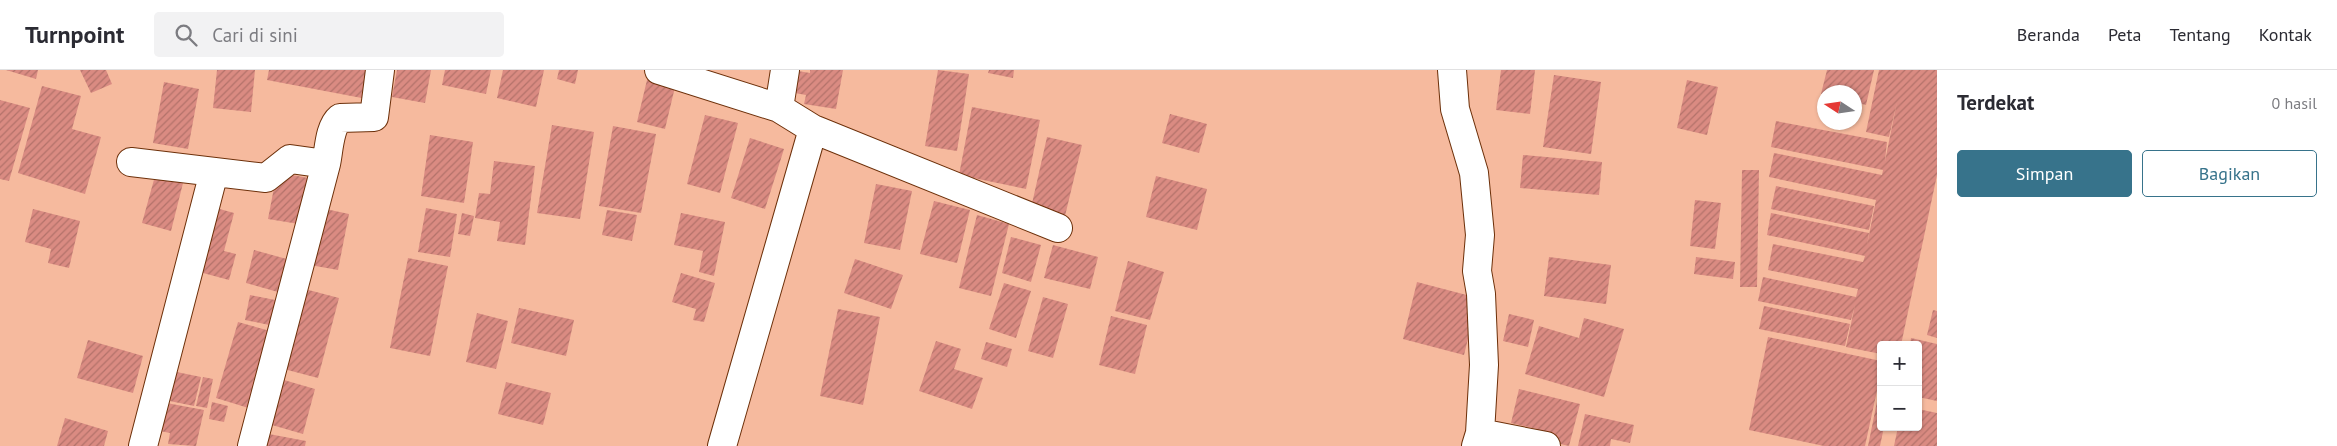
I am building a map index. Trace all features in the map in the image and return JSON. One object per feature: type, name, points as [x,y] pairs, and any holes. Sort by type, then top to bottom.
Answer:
[{"type":"street","points":[[252,446],[336,121],[345,117],[374,117],[380,70]]},
{"type":"street","points":[[658,70],[779,108],[813,129],[1058,228]]},
{"type":"street","points":[[779,108],[785,70]]},
{"type":"street","points":[[1452,70],[1455,109],[1474,172],[1480,235],[1477,271],[1481,294],[1484,365],[1478,439],[1546,446]]},
{"type":"street","points":[[722,446],[813,129]]},
{"type":"street","points":[[131,162],[266,178],[290,159],[326,164]]},
{"type":"street","points":[[143,446],[214,172]]},
{"type":"building","points":[[6,70],[38,70],[36,79]]},
{"type":"building","points":[[80,70],[106,70],[112,84],[91,93]]},
{"type":"building","points":[[217,70],[255,70],[251,112],[213,108]]},
{"type":"building","points":[[269,70],[373,70],[367,99],[267,80]]},
{"type":"building","points":[[397,70],[431,70],[425,103],[392,97]]},
{"type":"building","points":[[445,70],[491,70],[486,94],[442,85]]},
{"type":"building","points":[[503,70],[544,70],[536,107],[497,98]]},
{"type":"building","points":[[559,70],[578,70],[575,84],[557,79]]},
{"type":"building","points":[[792,70],[810,73],[810,70],[843,70],[836,109],[804,104],[806,95],[789,92]]},
{"type":"building","points":[[938,70],[969,74],[957,151],[925,146]]},
{"type":"building","points":[[989,70],[1014,70],[1013,78],[988,73]]},
{"type":"building","points":[[1501,70],[1535,70],[1530,114],[1496,110]]},
{"type":"building","points":[[1827,70],[1874,70],[1866,105],[1862,104],[1862,85],[1823,85]]},
{"type":"building","points":[[1879,70],[1937,70],[1937,175],[1902,341],[1877,341],[1877,353],[1846,347],[1855,305],[1851,320],[1758,301],[1763,277],[1856,297],[1858,289],[1768,270],[1773,244],[1863,262],[1865,256],[1767,235],[1771,213],[1869,233],[1867,245],[1876,200],[1769,177],[1774,153],[1882,175],[1883,170],[1771,147],[1776,121],[1887,142],[1885,161],[1897,102],[1889,137],[1866,132]]},
{"type":"building","points":[[1554,75],[1601,82],[1591,154],[1543,147]]},
{"type":"building","points":[[647,80],[675,87],[665,129],[637,122]]},
{"type":"building","points":[[1687,80],[1718,87],[1707,135],[1677,128]]},
{"type":"building","points":[[164,82],[199,89],[188,149],[153,143]]},
{"type":"building","points":[[42,86],[81,96],[72,129],[101,137],[85,194],[18,173]]},
{"type":"building","points":[[0,100],[30,108],[9,181],[0,179]]},
{"type":"building","points":[[972,107],[1040,120],[1026,189],[959,175]]},
{"type":"building","points":[[1170,114],[1207,124],[1199,153],[1162,143]]},
{"type":"building","points":[[705,115],[738,123],[720,193],[687,184]]},
{"type":"building","points":[[552,125],[594,132],[580,219],[537,213]]},
{"type":"building","points":[[613,126],[656,134],[641,213],[599,206]]},
{"type":"building","points":[[430,135],[473,142],[464,203],[421,196]]},
{"type":"building","points":[[1047,137],[1082,145],[1065,216],[1031,208]]},
{"type":"building","points":[[750,138],[784,149],[765,209],[731,198]]},
{"type":"building","points":[[1523,155],[1602,162],[1599,195],[1520,188]]},
{"type":"building","points":[[494,161],[535,166],[525,245],[497,241],[500,222],[475,218],[479,193],[490,194]]},
{"type":"building","points":[[1742,170],[1759,170],[1757,287],[1740,287]]},
{"type":"building","points":[[277,172],[313,179],[305,225],[268,219]]},
{"type":"building","points":[[155,176],[183,183],[171,231],[142,223]]},
{"type":"building","points":[[1156,176],[1207,189],[1197,230],[1146,217]]},
{"type":"building","points":[[876,184],[912,191],[900,250],[864,243]]},
{"type":"building","points":[[1776,186],[1874,206],[1869,230],[1771,209]]},
{"type":"building","points":[[1695,200],[1721,203],[1715,249],[1690,246]]},
{"type":"building","points":[[934,201],[970,210],[957,263],[920,254]]},
{"type":"building","points":[[209,206],[234,213],[224,251],[236,254],[229,280],[192,270]]},
{"type":"building","points":[[321,208],[349,214],[338,270],[310,265]]},
{"type":"building","points":[[426,208],[457,214],[450,257],[418,252]]},
{"type":"building","points":[[33,209],[80,221],[69,268],[48,263],[51,249],[25,242]]},
{"type":"building","points":[[607,210],[637,215],[632,241],[602,235]]},
{"type":"building","points":[[462,213],[474,216],[470,236],[458,234]]},
{"type":"building","points":[[681,213],[725,222],[714,276],[699,272],[703,251],[674,245]]},
{"type":"building","points":[[977,215],[1009,224],[991,296],[959,288]]},
{"type":"building","points":[[1011,237],[1041,245],[1031,282],[1002,273]]},
{"type":"building","points":[[1053,245],[1098,257],[1090,289],[1044,278]]},
{"type":"building","points":[[254,250],[294,261],[285,294],[246,283]]},
{"type":"building","points":[[1549,257],[1611,265],[1606,304],[1544,296]]},
{"type":"building","points":[[1696,257],[1735,262],[1733,279],[1694,274]]},
{"type":"building","points":[[408,258],[448,266],[430,356],[390,348]]},
{"type":"building","points":[[855,259],[903,275],[891,309],[844,293]]},
{"type":"building","points":[[1128,261],[1164,272],[1150,320],[1115,311]]},
{"type":"building","points":[[681,273],[715,283],[704,322],[693,320],[696,309],[672,302]]},
{"type":"building","points":[[1417,282],[1478,298],[1464,355],[1403,339]]},
{"type":"building","points":[[1004,283],[1031,291],[1016,338],[989,329]]},
{"type":"building","points":[[301,288],[339,298],[318,378],[280,368]]},
{"type":"building","points":[[250,295],[280,301],[274,326],[245,320]]},
{"type":"building","points":[[1043,297],[1068,304],[1053,358],[1028,351]]},
{"type":"building","points":[[1764,306],[1850,324],[1845,346],[1759,329]]},
{"type":"building","points":[[519,308],[574,320],[566,356],[511,343]]},
{"type":"building","points":[[838,309],[880,317],[863,405],[820,396]]},
{"type":"building","points":[[1933,310],[1937,311],[1937,338],[1927,335]]},
{"type":"building","points":[[477,313],[508,321],[496,369],[466,362]]},
{"type":"building","points":[[1509,314],[1534,320],[1528,347],[1503,341]]},
{"type":"building","points":[[1111,316],[1147,325],[1135,374],[1099,365]]},
{"type":"building","points":[[1584,318],[1624,329],[1604,397],[1525,374],[1539,326],[1579,338]]},
{"type":"building","points":[[238,322],[277,333],[255,410],[216,398]]},
{"type":"building","points":[[1768,337],[1877,360],[1877,390],[1865,446],[1824,446],[1749,430]]},
{"type":"building","points":[[1911,338],[1937,344],[1937,401],[1922,398],[1922,341],[1911,341]]},
{"type":"building","points":[[88,340],[143,356],[133,393],[77,378]]},
{"type":"building","points":[[936,341],[961,349],[954,369],[983,378],[972,409],[919,391]]},
{"type":"building","points":[[986,342],[1012,349],[1007,367],[981,359]]},
{"type":"building","points":[[167,370],[201,377],[194,406],[160,399]]},
{"type":"building","points":[[203,377],[213,379],[207,408],[196,406]]},
{"type":"building","points":[[277,378],[315,389],[303,434],[265,423]]},
{"type":"building","points":[[506,382],[551,393],[543,425],[498,414]]},
{"type":"building","points":[[1519,389],[1580,404],[1569,446],[1534,438],[1537,429],[1511,423]]},
{"type":"building","points":[[156,401],[204,410],[196,446],[168,444],[170,433],[150,429]]},
{"type":"building","points":[[212,402],[228,406],[224,422],[209,419]]},
{"type":"building","points":[[1877,402],[1877,431],[1883,431],[1880,446],[1868,446]]},
{"type":"building","points":[[1922,410],[1937,413],[1937,446],[1894,446],[1897,431],[1922,431]]},
{"type":"building","points":[[1585,414],[1634,425],[1630,443],[1611,439],[1610,446],[1578,446]]},
{"type":"building","points":[[65,418],[108,431],[104,446],[57,446]]},
{"type":"building","points":[[269,434],[306,441],[305,446],[267,446]]}]
